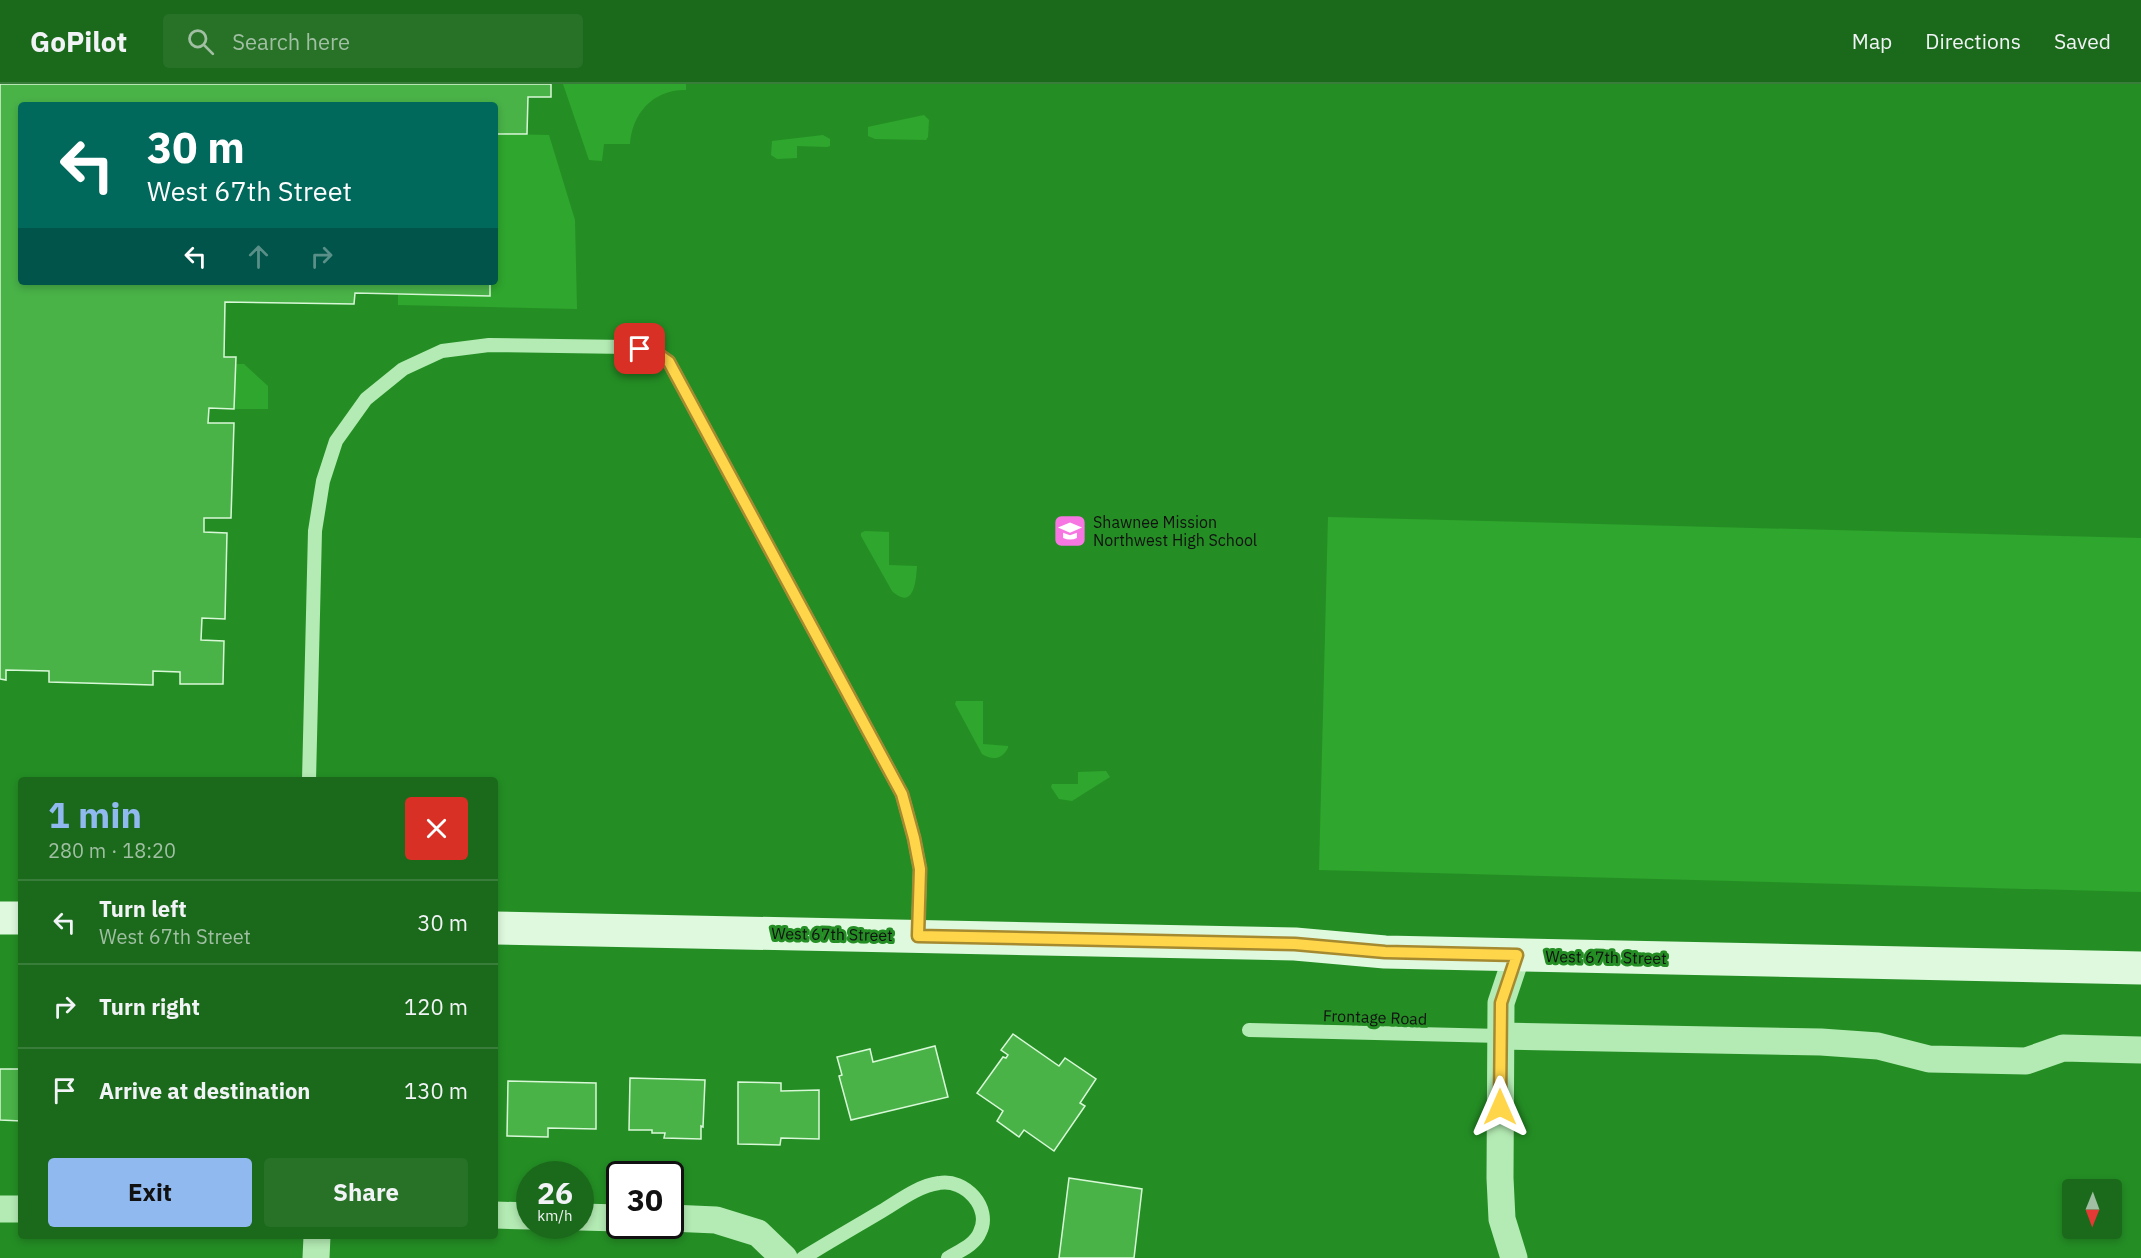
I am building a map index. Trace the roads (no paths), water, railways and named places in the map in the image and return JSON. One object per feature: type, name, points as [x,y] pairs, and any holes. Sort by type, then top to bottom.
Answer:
[{"type":"street","points":[[0,918],[18,918]]},
{"type":"street","name":"West 67th Street","points":[[498,928],[1295,944],[1385,952],[2141,968]]},
{"type":"street","points":[[1514,1258],[1502,1219],[1500,1188],[1501,1003],[1517,955]]},
{"type":"street","points":[[1501,1036],[1821,1042],[1878,1046],[1929,1059],[2026,1061],[2063,1048],[2141,1050]]},
{"type":"street","points":[[0,1209],[18,1209]]},
{"type":"street","points":[[498,1215],[516,1216]]},
{"type":"street","points":[[684,1219],[716,1220],[758,1233],[784,1258]]},
{"type":"street","points":[[316,1258],[317,1239]]},
{"type":"lane","points":[[309,777],[315,531],[323,482],[336,441],[366,399],[403,369],[442,351],[489,345],[628,347],[652,350],[669,362],[902,794],[920,869],[918,936]]},
{"type":"lane","name":"Frontage Road","points":[[1249,1030],[1501,1036]]},
{"type":"lane","points":[[803,1258],[914,1192],[938,1183],[951,1182],[972,1195],[981,1206],[985,1218],[980,1234],[967,1247],[948,1258]]},
{"type":"place","name":"Shawnee Mission Northwest High School","points":[[1070,531]]}]
